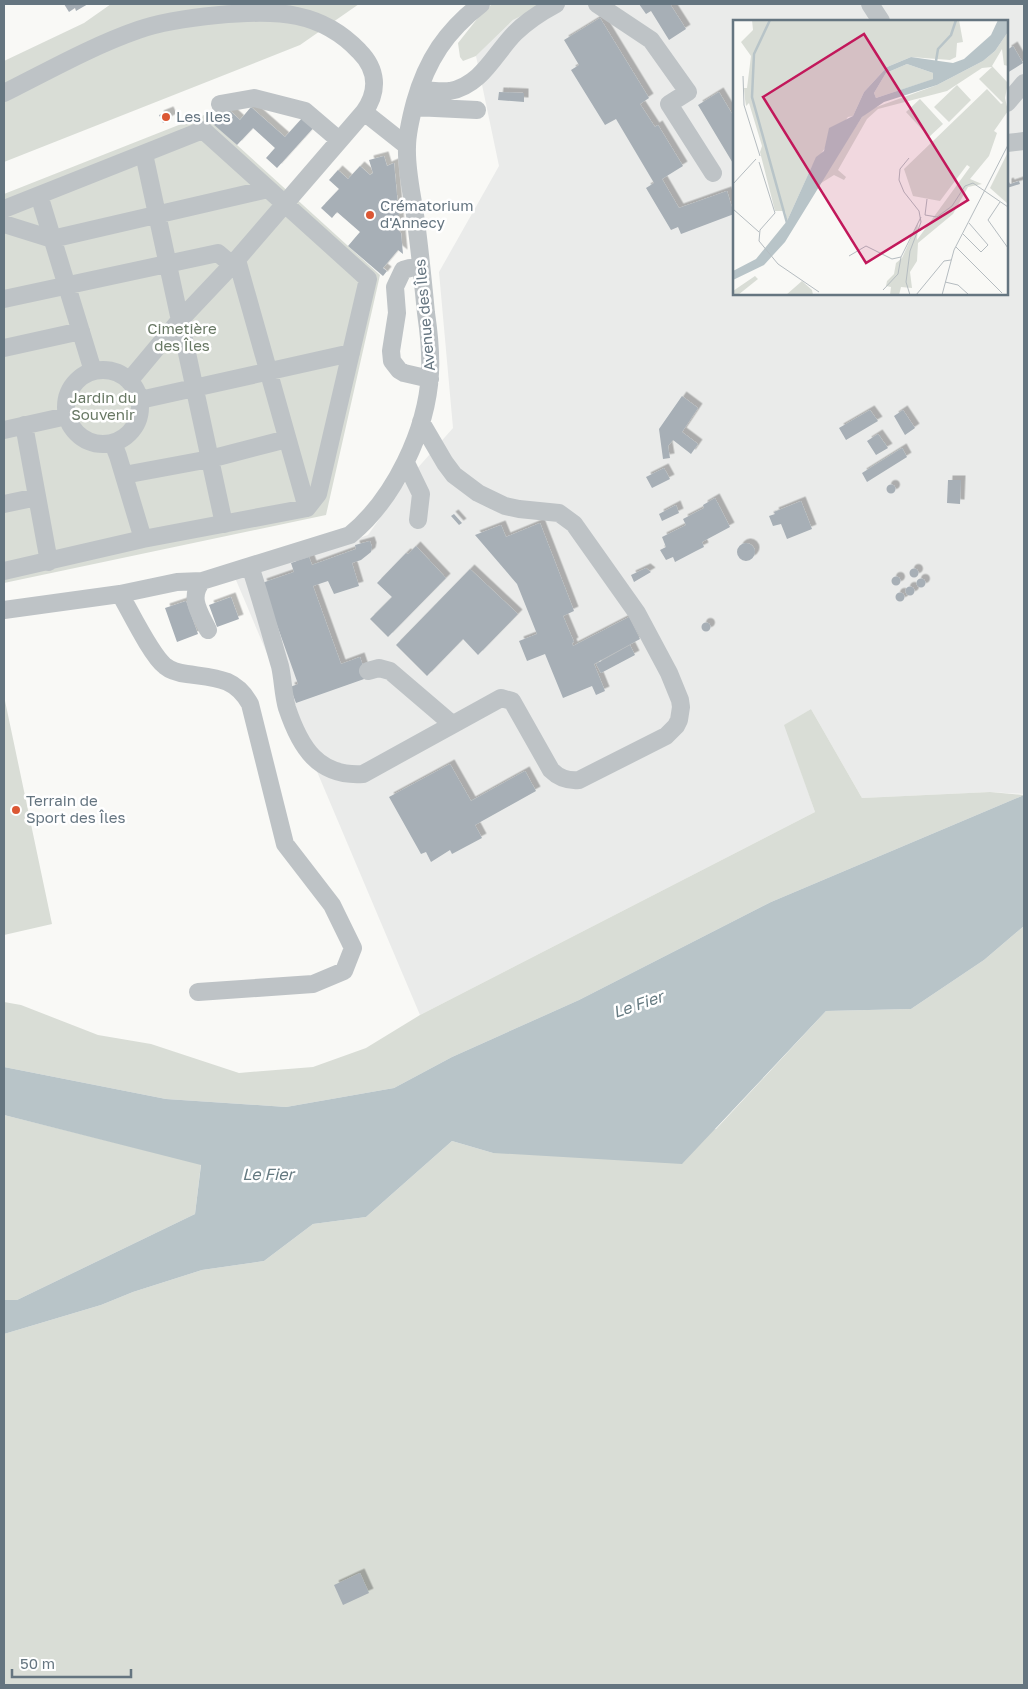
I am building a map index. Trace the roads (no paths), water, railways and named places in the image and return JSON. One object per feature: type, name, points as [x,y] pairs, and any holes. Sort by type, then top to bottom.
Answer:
[{"type":"street","name":"Avenue des Îles","points":[[4,610],[120,594],[177,582],[202,581],[350,535],[365,523],[384,500],[406,462],[421,422],[430,379],[430,351],[407,146],[414,108],[429,64],[446,38],[464,17],[481,4]]},
{"type":"street","points":[[419,90],[449,91],[468,83],[485,70],[506,43],[526,23],[556,4]]},
{"type":"street","points":[[597,4],[652,40],[688,92],[669,104],[713,173]]},
{"type":"street","points":[[870,4],[880,20]]},
{"type":"street","points":[[4,93],[107,41],[141,29],[212,16],[281,14],[305,18],[341,34],[364,55],[373,70],[375,88],[373,96],[364,112],[234,262],[180,320],[129,381]]},
{"type":"street","points":[[1008,102],[1024,84]]},
{"type":"street","points":[[220,104],[254,98],[305,111],[339,140]]},
{"type":"street","points":[[414,108],[478,110]]},
{"type":"street","points":[[364,112],[407,146]]},
{"type":"street","points":[[4,209],[203,130],[268,189],[288,199],[368,279],[318,494],[306,508],[142,539],[50,562],[4,571]]},
{"type":"street","points":[[1008,143],[1024,141]]},
{"type":"street","points":[[144,154],[224,524]]},
{"type":"street","points":[[4,224],[52,239],[268,189]]},
{"type":"street","points":[[39,195],[93,372]]},
{"type":"street","points":[[4,299],[218,253],[234,262],[268,372],[306,508]]},
{"type":"street","points":[[410,268],[403,270],[395,287],[397,313],[391,356],[395,365],[404,373],[430,379]]},
{"type":"street","points":[[4,348],[81,332]]},
{"type":"street","points":[[140,400],[351,354]]},
{"type":"street","points":[[110,370],[120,374],[136,390],[140,400],[140,411],[132,432],[123,439],[113,443],[102,445],[91,443],[73,430],[67,416],[66,398],[71,387],[78,379],[93,372],[110,370]]},
{"type":"street","points":[[4,430],[67,416]]},
{"type":"street","points":[[250,566],[281,671],[287,707],[302,744],[314,759],[331,770],[352,775],[364,774],[498,699],[508,699],[514,704],[551,770],[560,778],[572,781],[579,780],[666,736],[676,726],[681,707],[669,673],[636,613],[574,524],[558,513],[505,506],[478,494],[460,480],[445,463],[421,422]]},
{"type":"street","points":[[24,425],[50,562]]},
{"type":"street","points":[[124,475],[210,459],[287,439]]},
{"type":"street","points":[[113,443],[142,539]]},
{"type":"street","points":[[406,462],[421,494],[418,520]]},
{"type":"street","points":[[4,504],[37,497]]},
{"type":"street","points":[[202,581],[195,595],[196,604],[208,630]]},
{"type":"street","points":[[120,594],[156,655],[165,666],[178,672],[220,678],[235,686],[246,697],[250,704],[285,844],[332,905],[352,948],[344,971],[313,984],[198,992]]},
{"type":"street","points":[[368,672],[380,668],[390,671],[452,724]]},
{"type":"water","name":"Le Fier","points":[[1024,795],[1024,926],[984,960],[911,1009],[826,1011],[682,1164],[493,1153],[452,1141],[366,1217],[313,1224],[264,1261],[202,1270],[133,1292],[101,1305],[4,1334],[4,1300],[17,1300],[195,1214],[201,1165],[4,1115],[4,1067],[166,1099],[286,1107],[394,1088],[452,1057],[579,1000],[771,902]]},
{"type":"place","name":"Les Iles","points":[[166,117]]},
{"type":"place","name":"Crématorium d'Annecy","points":[[370,215]]},
{"type":"place","name":"Terrain de Sport des Îles","points":[[16,810]]},
{"type":"park label","name":"Cimetière des Îles","points":[[182,338]]},
{"type":"park label","name":"Jardin du Souvenir","points":[[103,406]]}]
